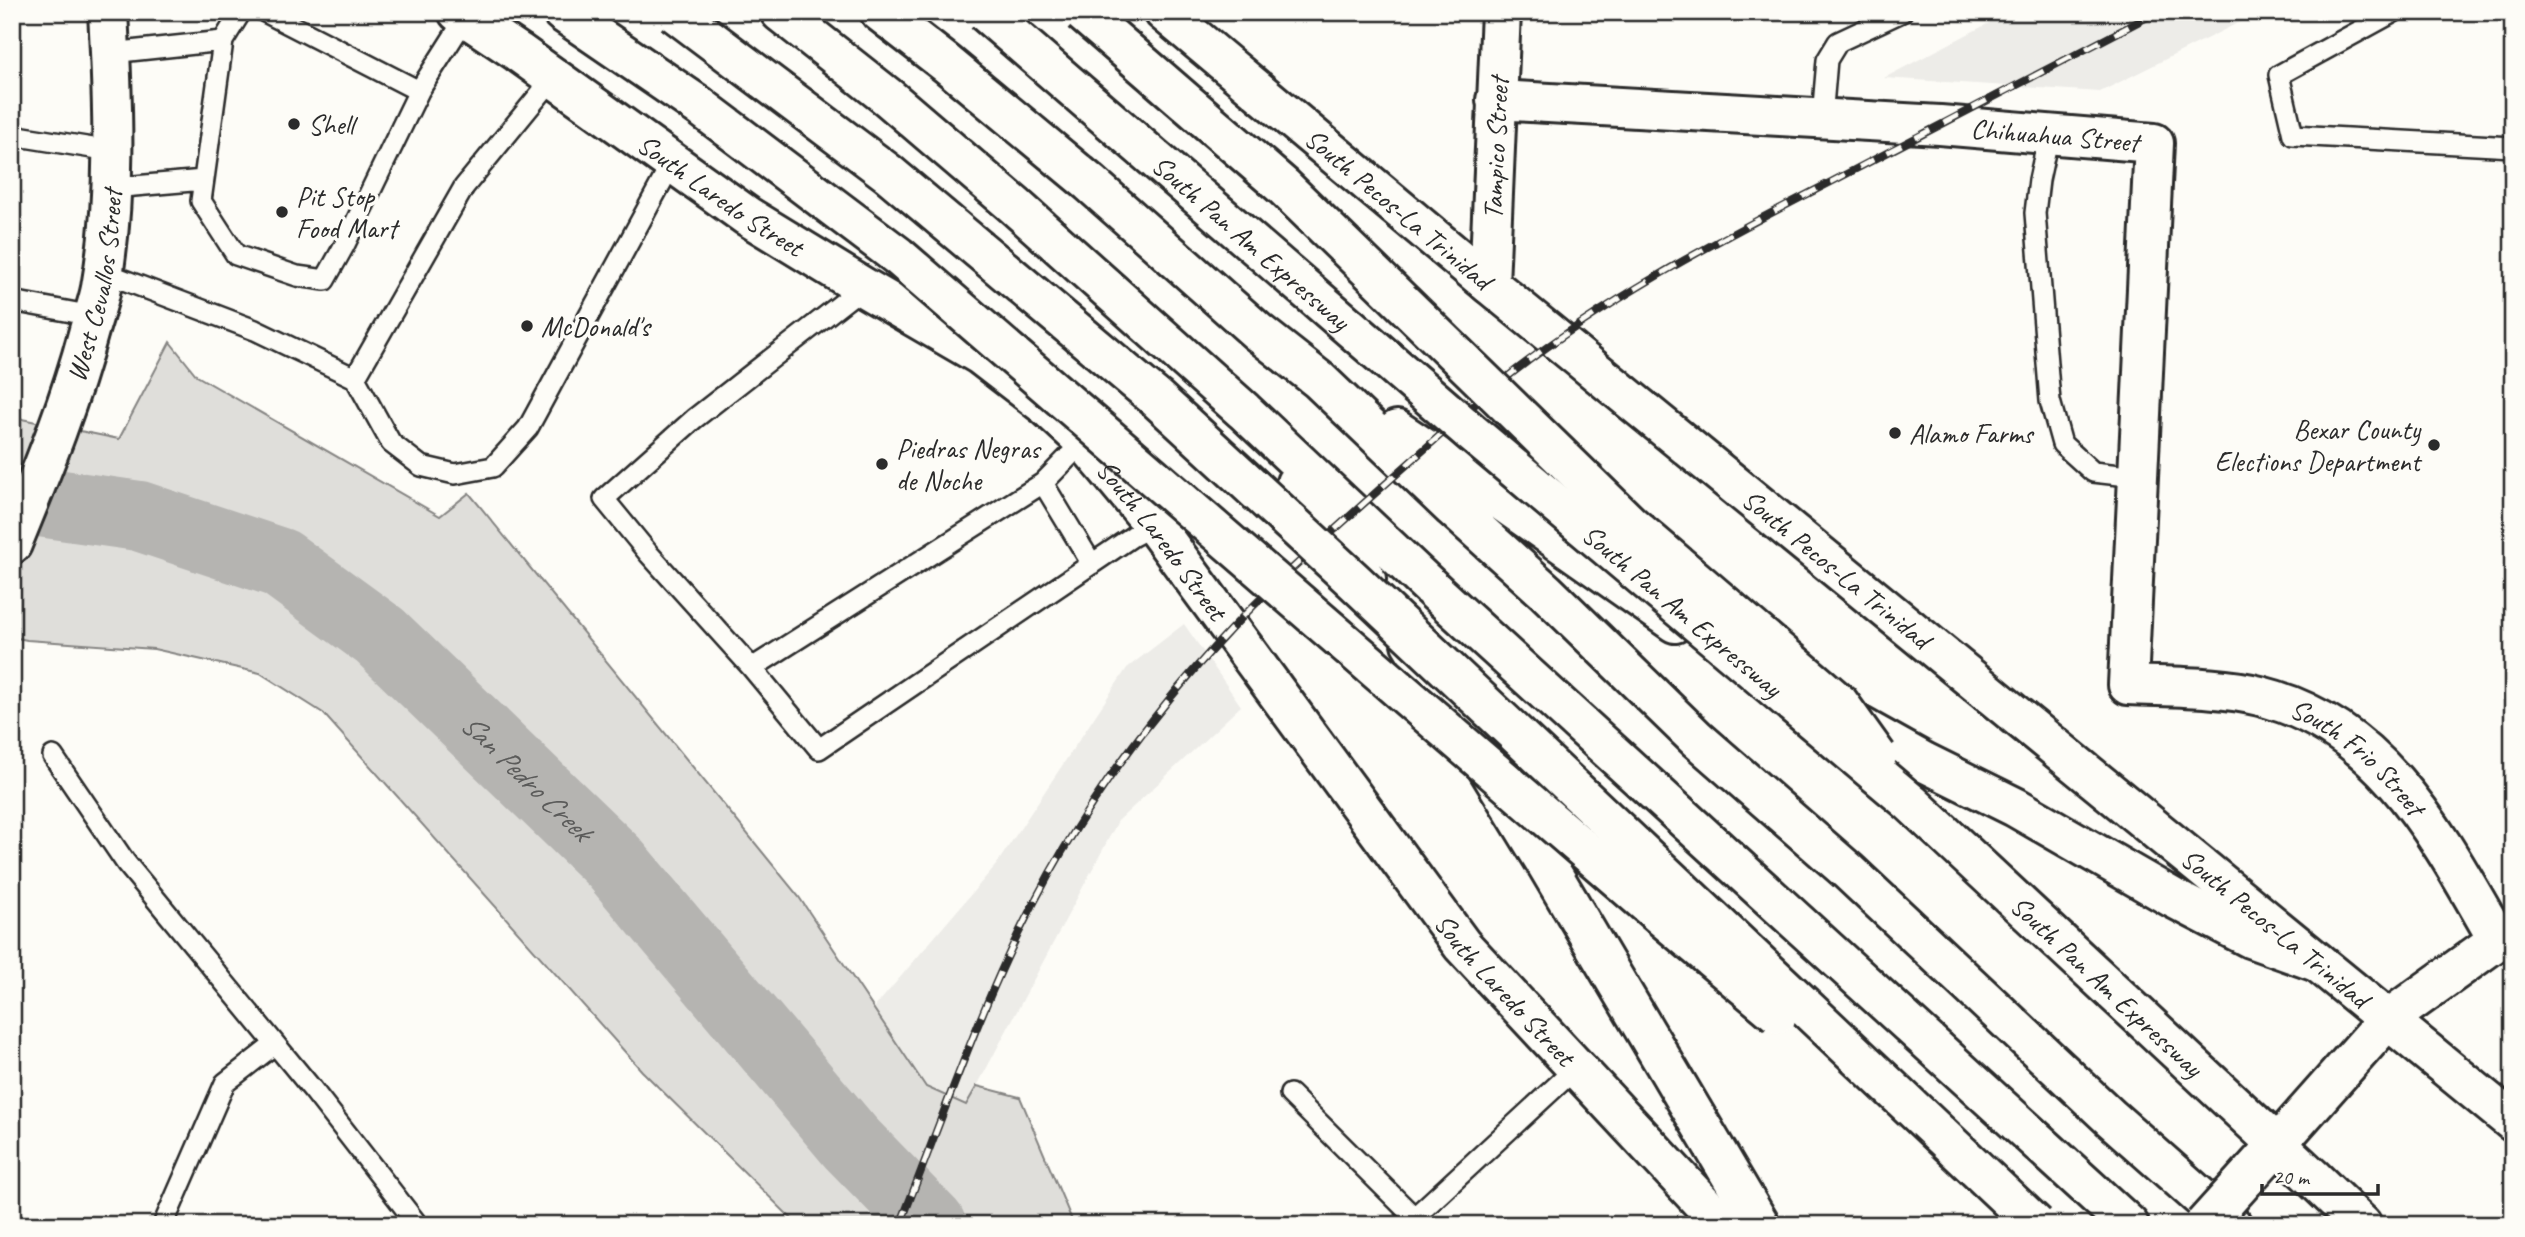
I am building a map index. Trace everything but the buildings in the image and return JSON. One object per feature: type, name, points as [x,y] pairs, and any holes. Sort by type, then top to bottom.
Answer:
[{"type":"main road","name":"West Cevallos Street","points":[[12,544],[51,447],[80,364],[103,272],[111,169],[111,53],[108,12]]},
{"type":"main road","points":[[562,12],[698,105],[898,256],[1662,917],[2030,1225]]},
{"type":"main road","points":[[674,12],[888,173],[1156,398],[2036,1225]]},
{"type":"main road","points":[[780,12],[889,98],[1014,205],[1244,411],[1438,594],[2129,1225]]},
{"type":"main road","points":[[880,12],[1090,183],[1258,332],[1319,380],[1456,469],[1679,626],[1924,762],[2015,807],[2206,915],[2250,938],[2317,962]]},
{"type":"main road","name":"South Pan Am Expressway","points":[[985,12],[1472,433],[1911,803],[2362,1225]]},
{"type":"main road","points":[[1083,12],[1284,187],[1575,473],[1839,703],[1911,803]]},
{"type":"main road","name":"South Pecos-La Trinidad","points":[[1164,12],[1489,284],[2513,1122]]},
{"type":"main road","name":"Tampico Street","points":[[1489,284],[1501,12]]},
{"type":"main road","name":"South Laredo Street","points":[[462,14],[747,216],[980,355],[1046,406],[1084,441],[1154,525],[1462,945],[1723,1225]]},
{"type":"main road","name":"Chihuahua Street","points":[[1496,100],[1822,118],[2154,143],[2128,685]]},
{"type":"main road","points":[[1319,380],[1546,592],[1697,739],[1848,871],[2111,1118],[2232,1225]]},
{"type":"main road","points":[[1244,411],[1406,635],[1760,1225]]},
{"type":"main road","name":"South Frio Street","points":[[2128,685],[2257,695],[2283,702],[2333,726],[2376,759],[2395,779],[2427,821],[2505,936]]},
{"type":"main road","points":[[2204,1225],[2388,1019],[2505,936]]},
{"type":"lane","points":[[241,12],[223,41],[201,201],[236,256],[297,276],[324,280],[344,246],[419,91],[462,14]]},
{"type":"lane","points":[[265,12],[419,91]]},
{"type":"lane","points":[[1822,118],[1827,60],[1838,41],[1902,12]]},
{"type":"lane","points":[[2395,12],[2279,75],[2293,135],[2513,148]]},
{"type":"lane","points":[[111,53],[223,41]]},
{"type":"lane","points":[[355,377],[464,187],[554,77]]},
{"type":"lane","points":[[2049,134],[2035,214],[2050,401],[2062,444],[2093,472],[2137,477]]},
{"type":"lane","points":[[12,135],[111,169],[204,180]]},
{"type":"lane","points":[[103,272],[255,330],[355,377],[391,443],[421,466],[456,474],[493,467],[528,428],[672,163]]},
{"type":"lane","points":[[863,287],[694,419],[604,499],[820,749],[1154,525]]},
{"type":"lane","points":[[12,301],[93,316]]},
{"type":"lane","points":[[752,668],[1043,483],[1084,441]]},
{"type":"lane","points":[[1043,483],[1092,565]]},
{"type":"lane","points":[[53,756],[126,863],[275,1044],[418,1225]]},
{"type":"lane","points":[[163,1225],[225,1083],[275,1044]]},
{"type":"lane","points":[[1290,1094],[1410,1221],[1576,1068]]},
{"type":"shaded area","points":[[2010,12],[2260,12],[2100,92],[1884,78]]},
{"type":"shaded area","points":[[170,342],[197,376],[440,516],[469,493],[799,897],[926,1087],[966,1105],[977,1086],[1020,1097],[1074,1225],[798,1225],[642,1071],[323,713],[260,673],[154,649],[12,637],[12,417],[119,439]]},
{"type":"shaded area","points":[[1184,624],[1241,706],[1118,821],[967,1105],[926,1087],[874,1008],[996,865],[1127,668]]},
{"type":"waterway","name":"San Pedro Creek","points":[[12,498],[139,516],[280,563],[380,636],[614,862],[851,1143],[931,1225]]},
{"type":"railway","points":[[900,1225],[994,988],[1037,896],[1062,852],[1119,764],[1162,708],[1207,655],[1267,592],[1496,386],[1616,301],[1744,228],[2157,12]]},
{"type":"place","name":"Shell","points":[[294,124]]},
{"type":"place","name":"Pit Stop Food Mart","points":[[282,212]]},
{"type":"place","name":"McDonald's","points":[[527,326]]},
{"type":"place","name":"Alamo Farms","points":[[1895,433]]},
{"type":"place","name":"Bexar County Elections Department","points":[[2434,445]]},
{"type":"place","name":"Piedras Negras de Noche","points":[[882,464]]}]
